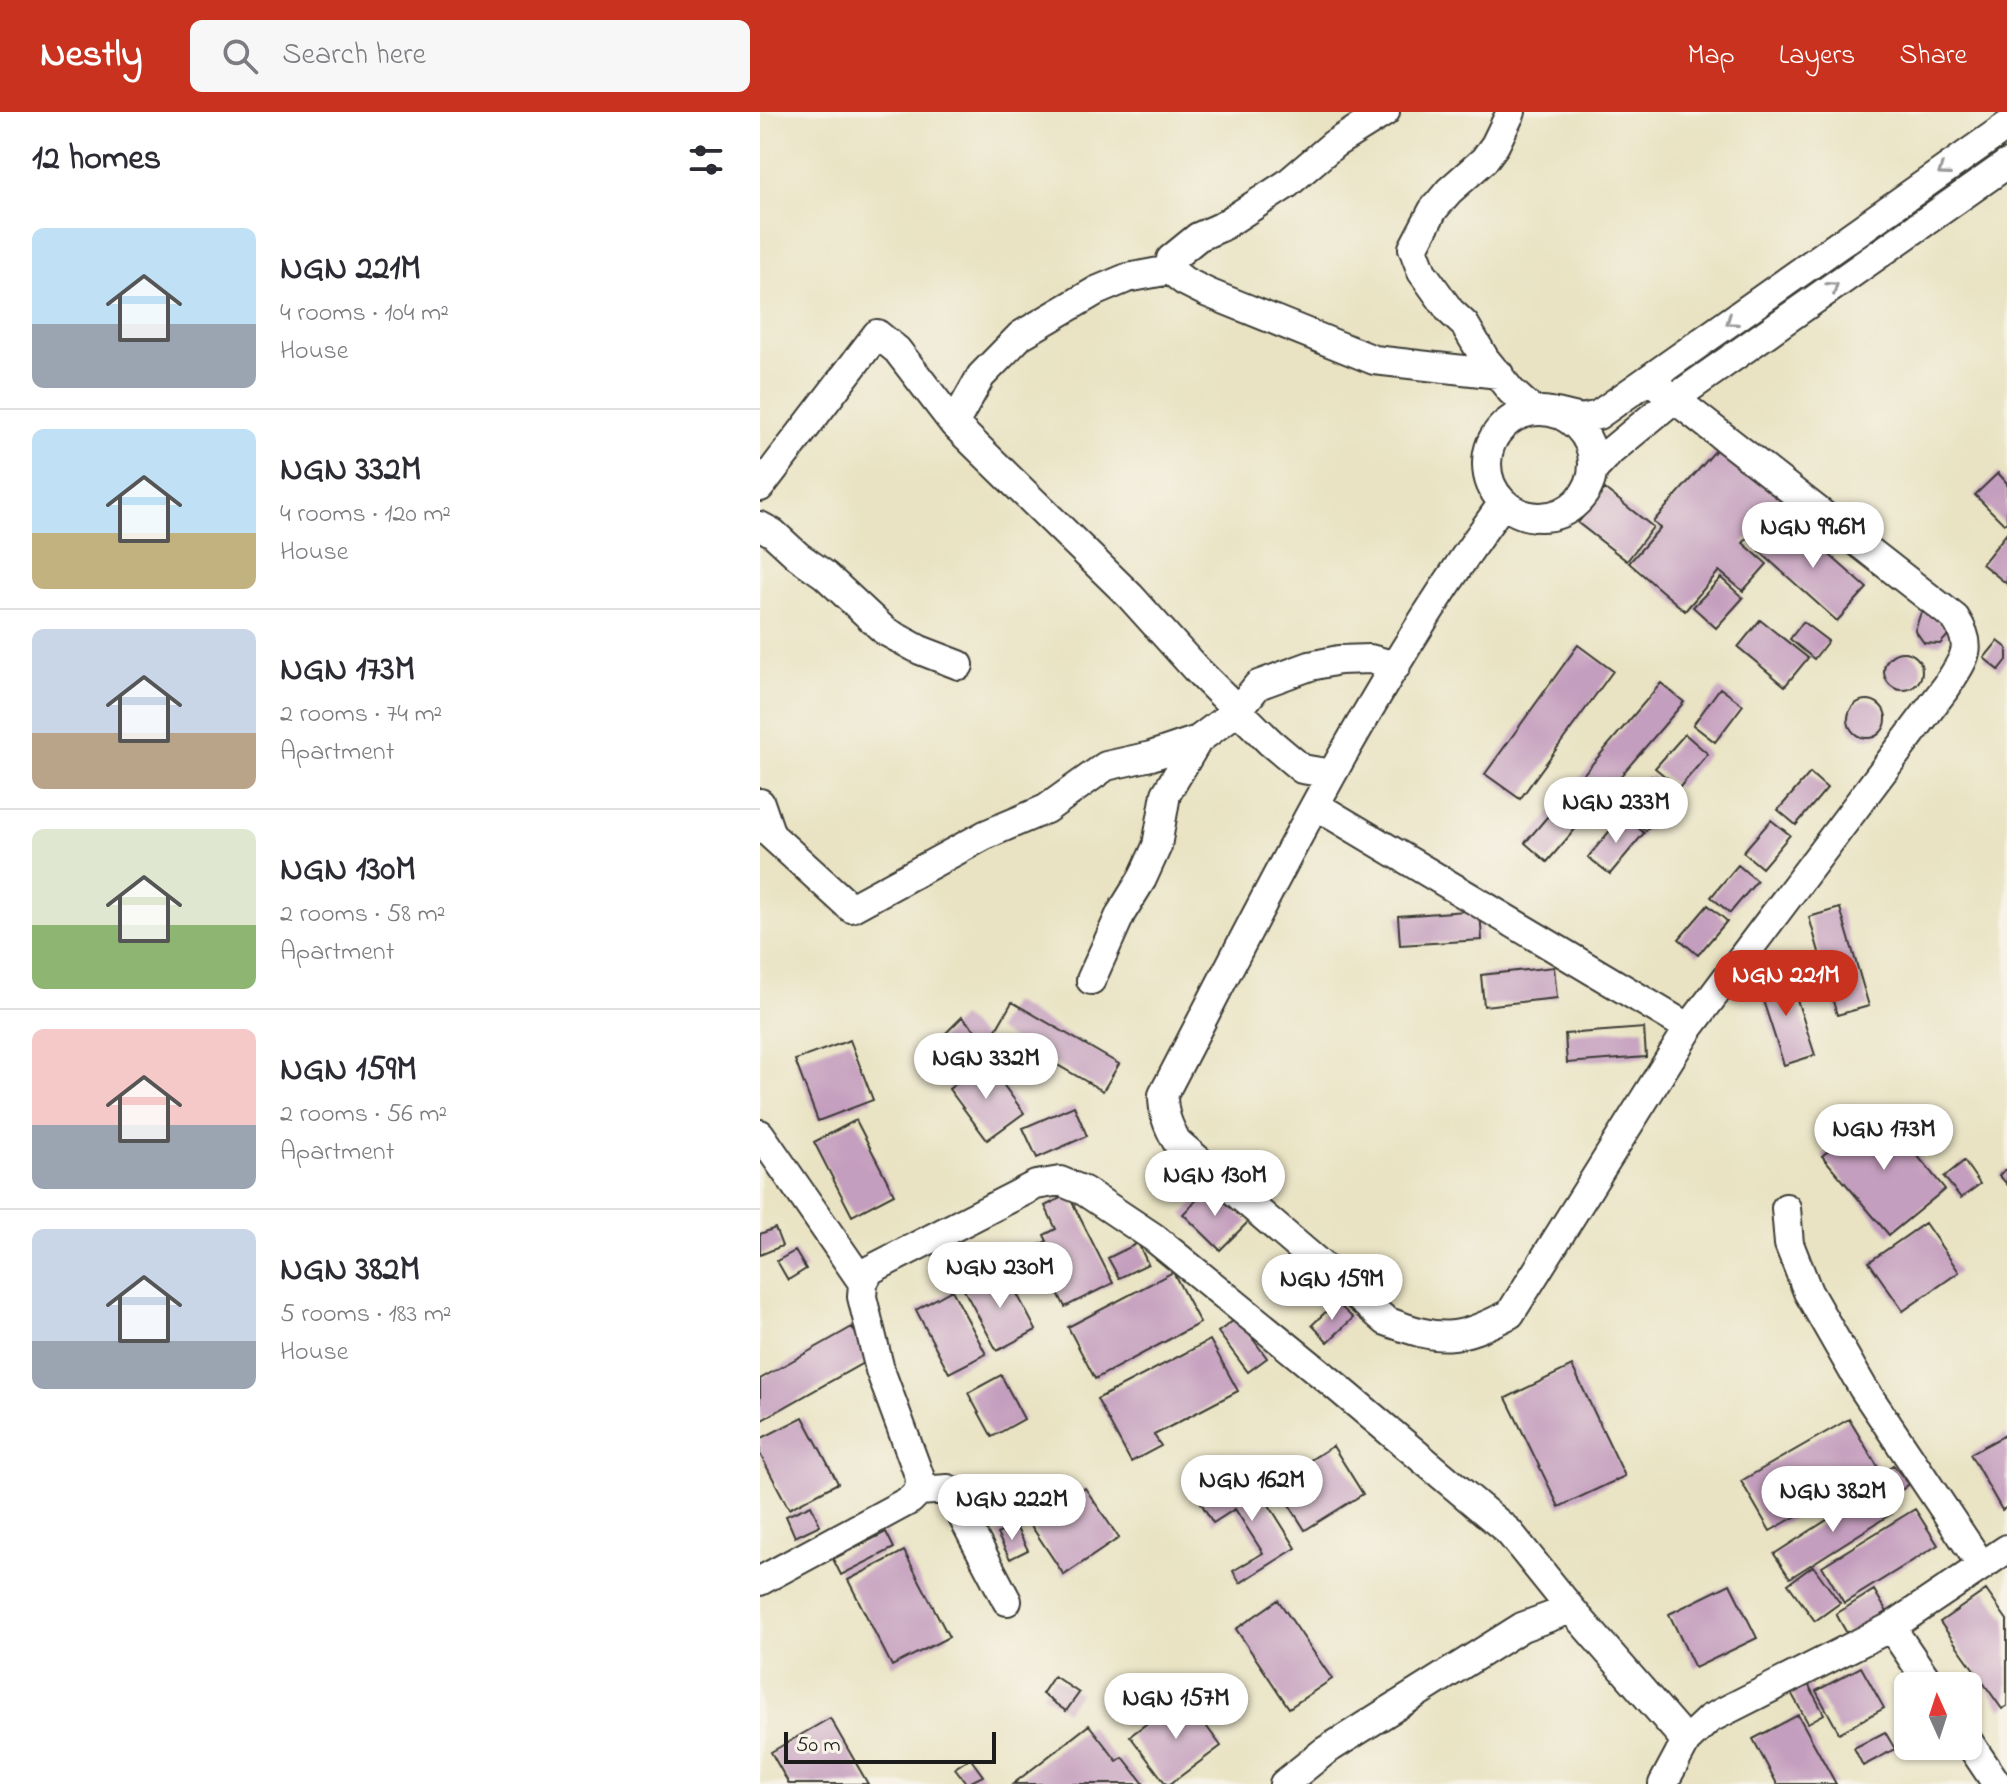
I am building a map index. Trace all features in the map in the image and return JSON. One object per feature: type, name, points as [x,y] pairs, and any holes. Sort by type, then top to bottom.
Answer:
[{"type":"street","points":[[1170,270],[1171,259],[1198,237],[1221,227],[1287,184],[1334,144],[1385,112]]},
{"type":"street","points":[[1511,112],[1489,153],[1433,210],[1413,248],[1422,272],[1450,311],[1465,325],[1485,359],[1511,391],[1545,412],[1578,425],[1591,446],[1594,469],[1587,492],[1570,509],[1548,518],[1523,516],[1503,503],[1489,483],[1486,460],[1494,436],[1510,419],[1545,412],[1582,419],[1598,415],[2007,126]]},
{"type":"street","points":[[1594,469],[1675,398],[2007,164]]},
{"type":"street","points":[[954,424],[981,376],[1021,335],[1096,291],[1127,278],[1170,270],[1208,293],[1374,360],[1499,374]]},
{"type":"street","points":[[760,487],[877,334],[897,350],[954,424],[1130,596],[1238,710],[1302,769],[1332,774]]},
{"type":"street","points":[[1503,503],[1450,575],[1332,774],[1163,1095],[1167,1125],[1177,1142],[1386,1321],[1426,1336],[1475,1332],[1510,1314],[1689,1028],[1947,686],[1967,654],[1965,634],[1955,618],[1649,379]]},
{"type":"street","points":[[760,526],[825,575],[885,631],[920,650],[959,665]]},
{"type":"street","points":[[760,803],[771,835],[851,908],[985,835],[1046,809],[1106,766],[1151,756],[1198,740],[1238,710],[1258,685],[1310,666],[1351,658],[1396,666]]},
{"type":"street","points":[[1091,980],[1121,913],[1142,879],[1157,846],[1166,794],[1198,740]]},
{"type":"street","points":[[1315,805],[1689,1028]]},
{"type":"street","points":[[760,1134],[863,1283]]},
{"type":"street","points":[[760,1581],[910,1500],[919,1491],[920,1478],[880,1370],[862,1297],[863,1283],[870,1270],[1036,1185],[1060,1181],[1084,1191],[1153,1237],[1509,1532],[1571,1609],[1686,1741]]},
{"type":"street","points":[[1786,1208],[1789,1244],[1808,1292],[1863,1388],[1982,1566]]},
{"type":"street","points":[[919,1491],[948,1489],[1007,1601]]},
{"type":"street","points":[[1663,1784],[1686,1741],[1709,1719],[1891,1627],[2007,1549]]},
{"type":"street","points":[[1284,1784],[1325,1751],[1522,1627],[1571,1609]]},
{"type":"street","points":[[1891,1627],[1922,1672]]},
{"type":"street","points":[[1981,1760],[1997,1784]]},
{"type":"building","points":[[1722,443],[1784,497],[1743,543],[1767,564],[1743,591],[1719,571],[1685,611],[1629,563],[1660,528],[1653,522]]},
{"type":"building","points":[[1998,473],[2007,483],[2007,522],[2004,524],[1975,495]]},
{"type":"building","points":[[1605,489],[1653,527],[1627,561],[1578,523]]},
{"type":"building","points":[[1788,518],[1867,588],[1837,621],[1759,551]]},
{"type":"building","points":[[2007,533],[2007,584],[1982,564]]},
{"type":"building","points":[[1721,578],[1743,598],[1716,628],[1693,607]]},
{"type":"building","points":[[1926,610],[1951,632],[1940,644],[1924,643],[1915,630],[1920,615]]},
{"type":"building","points":[[1760,620],[1808,658],[1785,686],[1738,647]]},
{"type":"building","points":[[1803,622],[1828,641],[1814,659],[1790,639]]},
{"type":"building","points":[[1998,641],[2007,648],[2007,660],[1999,670],[1984,658]]},
{"type":"building","points":[[1578,645],[1613,671],[1520,799],[1485,774]]},
{"type":"building","points":[[1903,652],[1917,657],[1922,671],[1917,685],[1903,690],[1889,685],[1884,671],[1889,657]]},
{"type":"building","points":[[1661,683],[1684,702],[1547,862],[1525,843]]},
{"type":"building","points":[[1720,688],[1743,705],[1715,742],[1693,725]]},
{"type":"building","points":[[1867,700],[1880,706],[1886,719],[1880,732],[1867,738],[1854,732],[1848,719],[1854,706]]},
{"type":"building","points":[[1685,734],[1708,754],[1679,788],[1655,768]]},
{"type":"building","points":[[1810,773],[1827,788],[1796,825],[1778,810]]},
{"type":"building","points":[[1651,776],[1675,797],[1646,831],[1622,811]]},
{"type":"building","points":[[1623,815],[1644,833],[1610,874],[1588,857]]},
{"type":"building","points":[[1771,820],[1790,835],[1762,868],[1743,852]]},
{"type":"building","points":[[1738,865],[1757,881],[1730,913],[1711,897]]},
{"type":"building","points":[[1708,905],[1727,921],[1698,955],[1679,939]]},
{"type":"building","points":[[1840,908],[1869,1006],[1837,1015],[1809,917]]},
{"type":"building","points":[[1480,910],[1482,940],[1400,945],[1398,916]]},
{"type":"building","points":[[1554,967],[1557,998],[1484,1006],[1481,975]]},
{"type":"building","points":[[1788,972],[1815,1055],[1784,1065],[1757,982]]},
{"type":"building","points":[[1012,1002],[1119,1064],[1103,1091],[996,1030]]},
{"type":"building","points":[[962,1017],[989,1044],[951,1082],[924,1055]]},
{"type":"building","points":[[1644,1028],[1646,1057],[1567,1063],[1565,1034]]},
{"type":"building","points":[[850,1040],[873,1100],[818,1121],[795,1060]]},
{"type":"building","points":[[986,1061],[1024,1113],[987,1140],[949,1089]]},
{"type":"building","points":[[1074,1106],[1087,1136],[1037,1158],[1023,1128]]},
{"type":"building","points":[[1879,1109],[1945,1189],[1889,1235],[1822,1156]]},
{"type":"building","points":[[856,1120],[894,1194],[852,1216],[814,1142]]},
{"type":"building","points":[[1964,1161],[1980,1184],[1961,1198],[1944,1177]]},
{"type":"building","points":[[2007,1168],[2007,1184],[1999,1175]]},
{"type":"building","points":[[1210,1186],[1248,1222],[1220,1250],[1183,1214]]},
{"type":"building","points":[[1068,1194],[1113,1283],[1065,1307],[1035,1247],[1047,1241],[1044,1235],[1056,1229],[1045,1206]]},
{"type":"building","points":[[1925,1223],[1959,1272],[1903,1311],[1869,1262]]},
{"type":"building","points":[[775,1228],[782,1246],[760,1255],[760,1234]]},
{"type":"building","points":[[1138,1243],[1148,1264],[1119,1278],[1108,1258]]},
{"type":"building","points":[[795,1251],[806,1269],[788,1280],[777,1261]]},
{"type":"building","points":[[1004,1269],[1036,1330],[997,1351],[964,1290]]},
{"type":"building","points":[[1173,1272],[1200,1323],[1095,1379],[1068,1327]]},
{"type":"building","points":[[952,1290],[986,1354],[949,1373],[916,1310]]},
{"type":"building","points":[[1336,1302],[1353,1318],[1328,1342],[1312,1325]]},
{"type":"building","points":[[1237,1318],[1267,1358],[1248,1372],[1218,1332]]},
{"type":"building","points":[[852,1327],[870,1359],[760,1421],[760,1379]]},
{"type":"building","points":[[1210,1340],[1238,1391],[1154,1435],[1161,1446],[1131,1462],[1097,1399]]},
{"type":"building","points":[[1572,1366],[1625,1476],[1559,1507],[1506,1398]]},
{"type":"building","points":[[1001,1375],[1024,1419],[992,1437],[968,1393]]},
{"type":"building","points":[[803,1417],[838,1483],[789,1509],[760,1454],[760,1439]]},
{"type":"building","points":[[1849,1419],[1879,1469],[1770,1531],[1741,1481]]},
{"type":"building","points":[[2007,1434],[2007,1507],[2002,1510],[1970,1454]]},
{"type":"building","points":[[1333,1446],[1363,1494],[1305,1530],[1275,1482]]},
{"type":"building","points":[[1893,1465],[1909,1484],[1894,1496],[1878,1477]]},
{"type":"building","points":[[1249,1473],[1296,1548],[1240,1583],[1233,1571],[1263,1553],[1235,1509],[1213,1523],[1201,1503]]},
{"type":"building","points":[[1085,1488],[1119,1538],[1064,1575],[1030,1524]]},
{"type":"building","points":[[1875,1489],[1891,1514],[1790,1578],[1774,1554]]},
{"type":"building","points":[[811,1505],[820,1525],[795,1537],[786,1516]]},
{"type":"building","points":[[1915,1509],[1938,1545],[1844,1603],[1822,1566]]},
{"type":"building","points":[[1015,1525],[1028,1550],[1010,1559],[997,1534]]},
{"type":"building","points":[[886,1532],[894,1548],[841,1575],[833,1559]]},
{"type":"building","points":[[904,1551],[949,1637],[892,1666],[848,1580]]},
{"type":"building","points":[[1813,1566],[1840,1603],[1815,1621],[1788,1584]]},
{"type":"building","points":[[1730,1584],[1757,1638],[1695,1668],[1669,1614]]},
{"type":"building","points":[[1874,1590],[1887,1612],[1848,1635],[1836,1614]]},
{"type":"building","points":[[1986,1590],[2007,1620],[2007,1706],[2002,1709],[1982,1681],[1982,1672],[1976,1672],[1940,1622]]},
{"type":"building","points":[[1278,1600],[1332,1679],[1289,1708],[1236,1629]]},
{"type":"building","points":[[1861,1667],[1884,1708],[1839,1733],[1816,1691]]},
{"type":"building","points":[[1054,1676],[1079,1693],[1066,1711],[1042,1694]]},
{"type":"building","points":[[1806,1680],[1824,1714],[1808,1723],[1789,1689]]},
{"type":"building","points":[[1184,1696],[1221,1746],[1166,1784],[1130,1736]]},
{"type":"building","points":[[1798,1715],[1836,1784],[1777,1784],[1753,1739]]},
{"type":"building","points":[[830,1718],[868,1784],[789,1784],[771,1752]]},
{"type":"building","points":[[1089,1725],[1117,1761],[1123,1757],[1144,1784],[1013,1784]]},
{"type":"building","points":[[1885,1732],[1894,1750],[1863,1766],[1854,1748]]},
{"type":"building","points":[[970,1758],[983,1776],[967,1784],[955,1768]]}]
